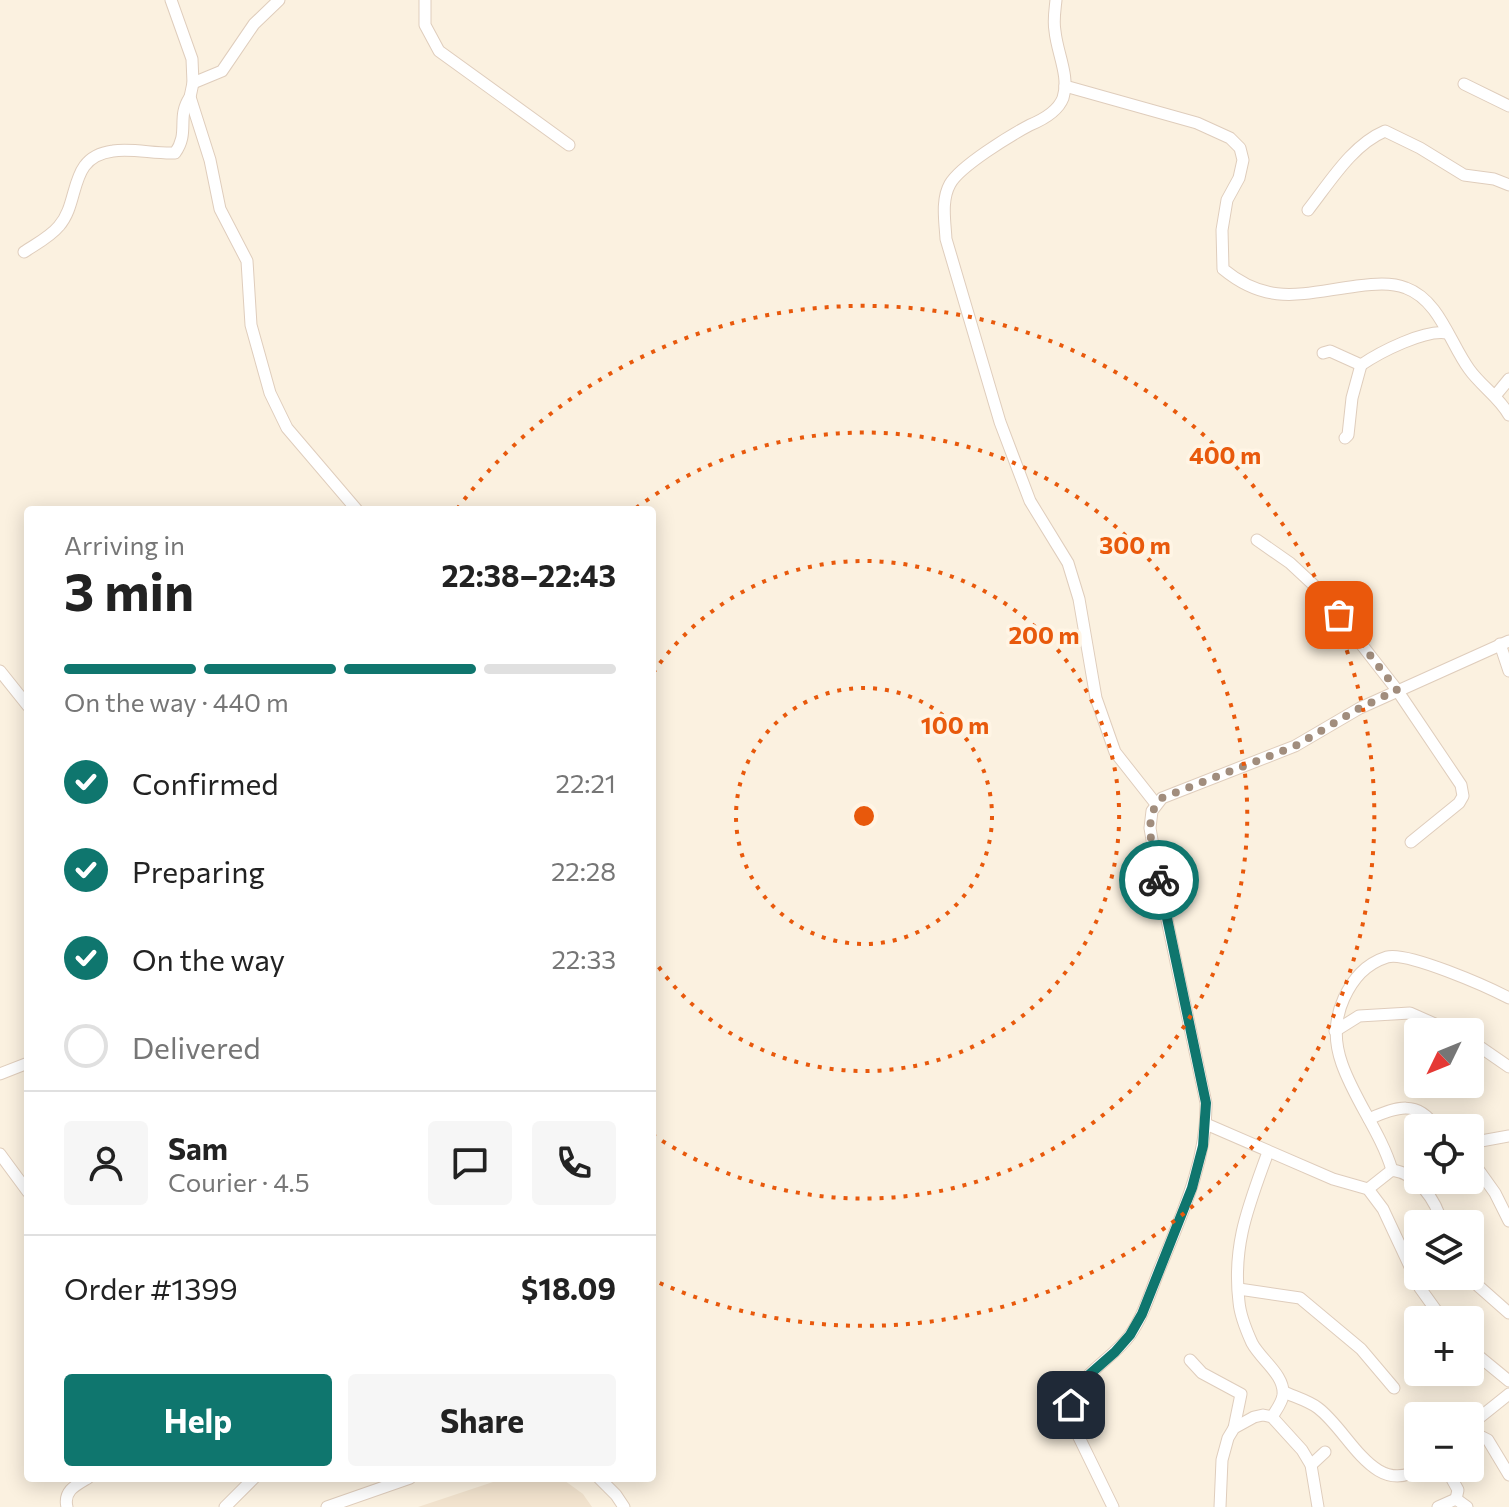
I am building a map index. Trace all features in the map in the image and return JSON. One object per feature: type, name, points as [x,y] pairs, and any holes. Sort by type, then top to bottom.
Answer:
[{"type":"street","points":[[24,252],[59,226],[69,211],[75,182],[90,160],[115,150],[175,153],[183,143],[183,107],[190,97],[193,83],[192,59],[171,0]]},
{"type":"street","points":[[193,83],[222,71],[254,24],[279,0]]},
{"type":"street","points":[[425,0],[425,25],[439,51],[569,145]]},
{"type":"street","points":[[1056,0],[1054,31],[1065,86],[1062,101],[1051,113],[1010,135],[958,175],[950,185],[944,208],[946,239],[1000,422],[1030,501],[1068,563],[1079,599],[1096,698],[1115,752],[1156,804]]},
{"type":"street","points":[[1464,84],[1509,106]]},
{"type":"street","points":[[1065,86],[1197,123],[1230,138],[1240,148],[1243,160],[1239,178],[1227,200],[1223,269],[1241,284],[1261,293],[1317,293],[1374,284],[1403,286],[1415,292],[1439,316],[1471,372],[1509,415]]},
{"type":"street","points":[[190,97],[210,160],[220,209],[247,261],[251,325],[270,393],[287,428],[354,506]]},
{"type":"street","points":[[1308,210],[1359,149],[1371,137],[1385,131],[1464,175],[1494,179],[1509,185]]},
{"type":"street","points":[[1345,438],[1361,365],[1424,335],[1438,331],[1447,333]]},
{"type":"street","points":[[1323,353],[1330,351],[1361,365]]},
{"type":"street","points":[[1495,396],[1509,379]]},
{"type":"street","points":[[1257,540],[1290,563],[1319,590],[1397,690],[1429,735],[1463,792],[1459,803],[1411,842]]},
{"type":"street","points":[[1113,1507],[1075,1429],[1071,1405],[1082,1381],[1115,1352],[1142,1314],[1192,1188],[1206,1124],[1206,1103],[1150,828],[1156,804],[1170,795],[1295,746],[1360,708],[1504,643],[1509,671]]},
{"type":"street","points":[[0,671],[24,701]]},
{"type":"street","points":[[1392,1170],[1386,1149],[1342,1064],[1335,1031],[1340,1008],[1359,972],[1389,956],[1419,962],[1509,998]]},
{"type":"street","points":[[1335,1031],[1359,1016],[1410,1013],[1421,1018]]},
{"type":"street","points":[[1484,1050],[1509,1067]]},
{"type":"street","points":[[0,1074],[24,1065]]},
{"type":"street","points":[[1369,1119],[1404,1108],[1426,1114]]},
{"type":"street","points":[[1206,1124],[1333,1179],[1368,1189],[1383,1209],[1420,1288],[1433,1306]]},
{"type":"street","points":[[1484,1140],[1509,1136]]},
{"type":"street","points":[[1268,1152],[1241,1227],[1236,1267],[1239,1303],[1253,1344],[1280,1380],[1284,1392],[1272,1417]]},
{"type":"street","points":[[0,1154],[24,1177]]},
{"type":"street","points":[[1368,1189],[1392,1170],[1403,1172],[1424,1188],[1438,1210]]},
{"type":"street","points":[[1484,1178],[1509,1221]]},
{"type":"street","points":[[1239,1289],[1300,1298],[1361,1349],[1394,1388]]},
{"type":"street","points":[[1483,1290],[1509,1313]]},
{"type":"street","points":[[1190,1360],[1202,1373],[1241,1394],[1234,1428],[1222,1460],[1220,1507]]},
{"type":"street","points":[[1484,1360],[1509,1381]]},
{"type":"street","points":[[1284,1392],[1316,1406],[1368,1463],[1387,1477],[1404,1476]]},
{"type":"street","points":[[1484,1414],[1509,1394]]},
{"type":"street","points":[[1234,1428],[1254,1417],[1272,1417],[1302,1450],[1311,1465],[1318,1507]]},
{"type":"street","points":[[1484,1438],[1509,1475]]},
{"type":"street","points":[[1311,1465],[1325,1452]]},
{"type":"street","points":[[67,1502],[69,1491],[82,1482]]},
{"type":"street","points":[[225,1507],[250,1482]]},
{"type":"street","points":[[327,1507],[399,1482]]},
{"type":"street","points":[[603,1482],[624,1507]]},
{"type":"street","points":[[1454,1482],[1458,1490],[1456,1499]]},
{"type":"street","points":[[1438,1507],[1456,1499]]},
{"type":"street","points":[[1456,1499],[1467,1507]]},
{"type":"shaded area","points":[[493,1482],[566,1482],[583,1494],[592,1507],[418,1507]]},
{"type":"way so far","points":[[1159,880],[1150,819],[1162,798],[1295,746],[1397,690],[1339,615]]},
{"type":"route","points":[[1071,1405],[1082,1381],[1115,1352],[1142,1314],[1192,1188],[1203,1146],[1206,1103],[1159,880]]}]
